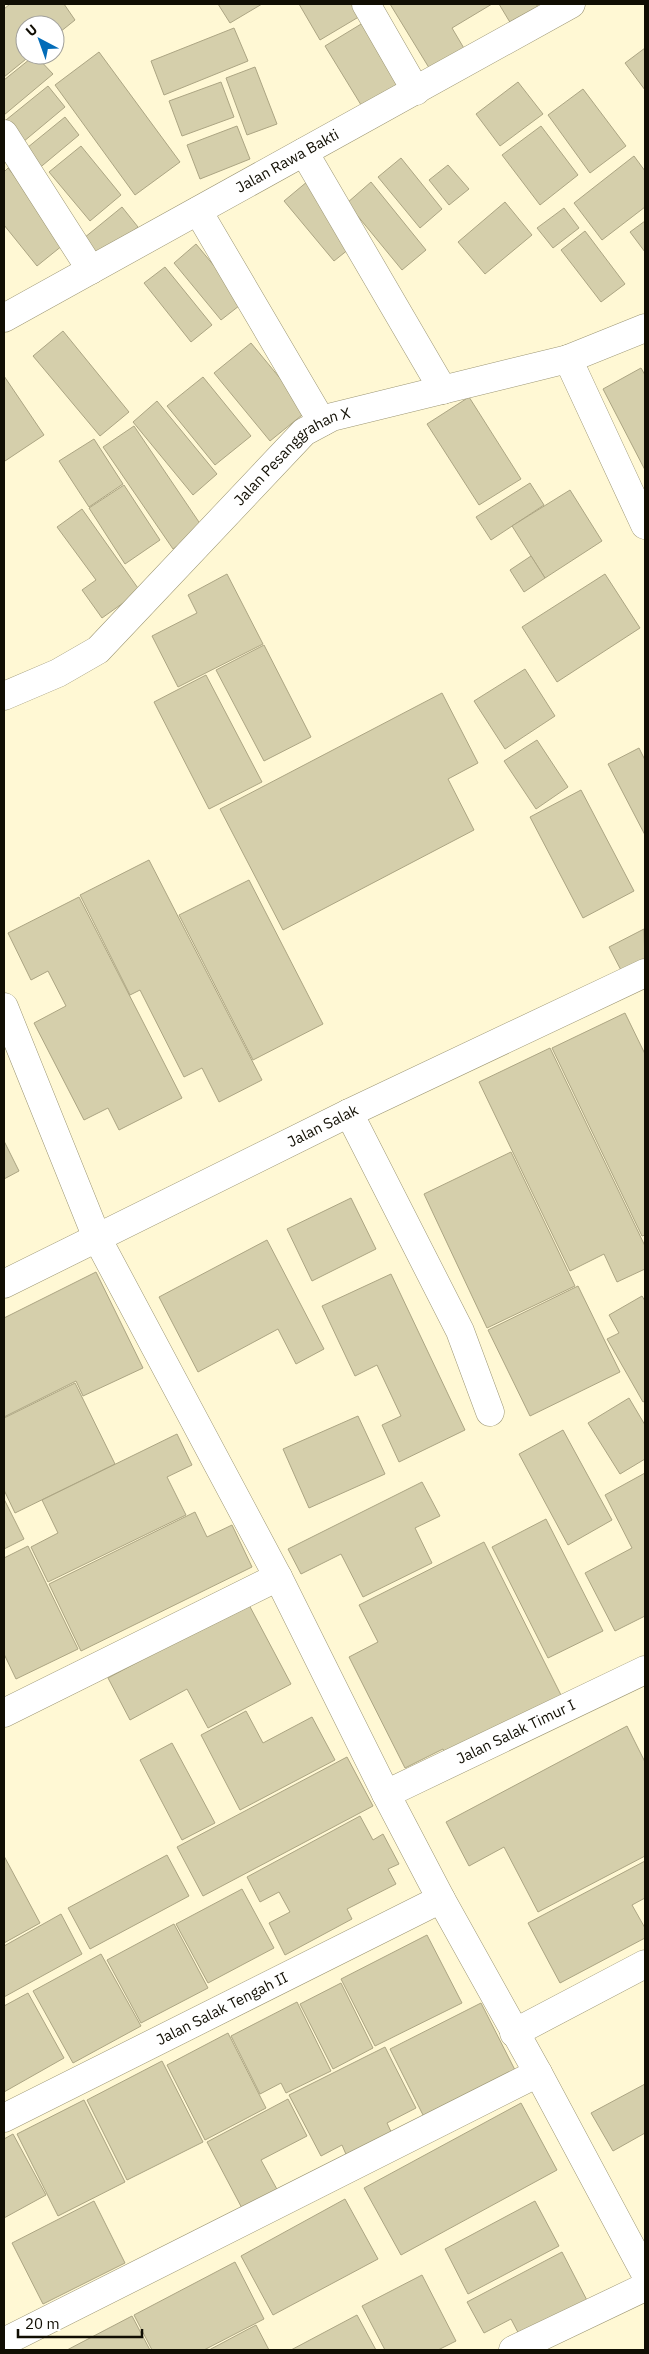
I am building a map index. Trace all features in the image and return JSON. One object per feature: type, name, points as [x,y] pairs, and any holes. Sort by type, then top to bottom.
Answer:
[{"type":"street","points":[[366,4],[416,90]]},
{"type":"street","name":"Jalan Rawa Bakti","points":[[4,318],[571,4]]},
{"type":"street","points":[[4,134],[91,270]]},
{"type":"street","points":[[304,152],[443,390]]},
{"type":"street","points":[[198,211],[322,422]]},
{"type":"street","name":"Jalan Pesanggrahan X","points":[[4,696],[58,673],[98,650],[304,432],[332,417],[568,359],[645,328]]},
{"type":"street","points":[[568,359],[645,525]]},
{"type":"street","name":"Jalan Salak","points":[[4,1284],[348,1113],[645,973]]},
{"type":"street","points":[[4,1006],[97,1238],[278,1577],[386,1794],[441,1899],[538,2073],[645,2273]]},
{"type":"street","points":[[348,1113],[460,1331],[490,1412]]},
{"type":"street","points":[[4,1714],[278,1577]]},
{"type":"street","name":"Jalan Salak Timur I","points":[[386,1794],[645,1670]]},
{"type":"street","name":"Jalan Salak Tengah II","points":[[4,2118],[441,1899]]},
{"type":"street","points":[[514,2033],[645,1964]]},
{"type":"street","points":[[4,2342],[538,2073]]},
{"type":"street","points":[[513,2350],[645,2287]]},
{"type":"building","points":[[10,4],[64,4],[75,20],[65,28],[65,15],[15,15],[15,65],[19,65],[4,77],[4,9]]},
{"type":"building","points":[[218,4],[262,4],[230,23]]},
{"type":"building","points":[[299,4],[362,4],[367,12],[320,40]]},
{"type":"building","points":[[390,4],[492,4],[452,28],[465,50],[431,71]]},
{"type":"building","points":[[499,4],[536,4],[539,8],[511,24]]},
{"type":"building","points":[[371,18],[412,84],[366,113],[325,46]]},
{"type":"building","points":[[234,28],[248,61],[164,95],[151,61]]},
{"type":"building","points":[[645,48],[645,90],[625,63]]},
{"type":"building","points":[[99,52],[180,162],[135,195],[55,85]]},
{"type":"building","points":[[23,65],[44,65],[53,74],[4,115],[4,80]]},
{"type":"building","points":[[255,67],[277,124],[247,135],[226,78]]},
{"type":"building","points":[[221,82],[234,117],[182,136],[169,101]]},
{"type":"building","points":[[518,82],[543,114],[500,146],[476,114]]},
{"type":"building","points":[[48,86],[65,107],[23,142],[6,120]]},
{"type":"building","points":[[583,89],[626,146],[590,173],[548,115]]},
{"type":"building","points":[[65,117],[79,135],[37,170],[22,152]]},
{"type":"building","points":[[237,126],[250,159],[200,179],[187,145]]},
{"type":"building","points":[[541,126],[578,175],[540,205],[502,155]]},
{"type":"building","points":[[81,146],[121,195],[90,221],[49,172]]},
{"type":"building","points":[[634,156],[645,171],[645,207],[602,240],[574,203]]},
{"type":"building","points":[[401,158],[442,209],[420,228],[378,177]]},
{"type":"building","points":[[448,165],[469,189],[449,205],[429,180]]},
{"type":"building","points":[[8,168],[68,241],[37,266],[4,225],[4,172]]},
{"type":"building","points":[[314,176],[364,237],[334,261],[284,201]]},
{"type":"building","points":[[371,182],[426,250],[402,270],[347,203]]},
{"type":"building","points":[[505,202],[532,235],[485,274],[458,242]]},
{"type":"building","points":[[122,207],[138,227],[101,258],[84,238]]},
{"type":"building","points":[[564,208],[579,228],[553,248],[537,228]]},
{"type":"building","points":[[645,221],[645,252],[630,232]]},
{"type":"building","points":[[585,231],[625,284],[601,302],[561,250]]},
{"type":"building","points":[[196,244],[244,302],[221,320],[174,263]]},
{"type":"building","points":[[165,267],[212,325],[191,342],[144,283]]},
{"type":"building","points":[[63,331],[129,412],[100,436],[33,356]]},
{"type":"building","points":[[251,343],[307,411],[270,441],[214,373]]},
{"type":"building","points":[[641,368],[645,375],[645,470],[603,389]]},
{"type":"building","points":[[4,376],[44,435],[5,461],[4,460]]},
{"type":"building","points":[[203,377],[251,436],[215,465],[167,406]]},
{"type":"building","points":[[469,397],[521,479],[479,505],[427,424]]},
{"type":"building","points":[[157,401],[217,474],[193,495],[133,422]]},
{"type":"building","points":[[134,426],[203,528],[173,549],[103,447]]},
{"type":"building","points":[[94,439],[123,484],[89,507],[59,461]]},
{"type":"building","points":[[530,483],[544,505],[491,540],[476,517]]},
{"type":"building","points":[[124,485],[160,540],[125,564],[89,508]]},
{"type":"building","points":[[570,490],[602,541],[545,578],[512,526]]},
{"type":"building","points":[[82,509],[140,591],[102,618],[82,590],[96,580],[57,527]]},
{"type":"building","points":[[531,556],[545,578],[524,592],[510,570]]},
{"type":"building","points":[[227,574],[263,644],[178,687],[152,636],[197,613],[188,595]]},
{"type":"building","points":[[605,574],[640,628],[557,682],[522,627]]},
{"type":"building","points":[[264,645],[311,737],[264,761],[216,670]]},
{"type":"building","points":[[525,669],[555,716],[505,749],[474,701]]},
{"type":"building","points":[[206,675],[262,782],[209,809],[154,702]]},
{"type":"building","points":[[442,693],[478,763],[448,779],[474,830],[283,930],[220,809]]},
{"type":"building","points":[[537,740],[568,787],[536,809],[504,761]]},
{"type":"building","points":[[639,748],[645,760],[645,835],[608,764]]},
{"type":"building","points":[[581,790],[634,891],[583,918],[530,817]]},
{"type":"building","points":[[149,860],[262,1080],[219,1102],[202,1068],[184,1077],[140,990],[130,995],[80,895]]},
{"type":"building","points":[[249,880],[323,1024],[253,1060],[179,915]]},
{"type":"building","points":[[79,897],[182,1098],[119,1130],[108,1108],[84,1120],[34,1023],[66,1006],[48,971],[31,980],[8,933]]},
{"type":"building","points":[[644,929],[645,965],[624,976],[609,947]]},
{"type":"building","points":[[625,1013],[645,1054],[645,1235],[642,1236],[552,1048]]},
{"type":"building","points":[[550,1048],[645,1246],[645,1269],[617,1282],[604,1254],[570,1271],[479,1082]]},
{"type":"building","points":[[4,1141],[19,1171],[4,1179]]},
{"type":"building","points":[[511,1152],[575,1286],[487,1328],[424,1194]]},
{"type":"building","points":[[351,1198],[376,1249],[312,1281],[287,1229]]},
{"type":"building","points":[[267,1240],[324,1349],[296,1364],[278,1329],[198,1372],[159,1297]]},
{"type":"building","points":[[96,1272],[143,1368],[83,1396],[76,1381],[4,1417],[4,1318]]},
{"type":"building","points":[[391,1274],[465,1430],[399,1462],[382,1425],[401,1416],[377,1365],[355,1376],[322,1306]]},
{"type":"building","points":[[578,1286],[620,1372],[530,1416],[488,1330]]},
{"type":"building","points":[[642,1296],[645,1301],[645,1401],[643,1402],[607,1339],[619,1333],[609,1315]]},
{"type":"building","points":[[75,1383],[115,1464],[15,1513],[4,1490],[4,1418]]},
{"type":"building","points":[[629,1398],[645,1425],[645,1459],[620,1474],[588,1423]]},
{"type":"building","points":[[358,1416],[385,1474],[309,1508],[283,1449]]},
{"type":"building","points":[[563,1430],[612,1520],[568,1545],[519,1454]]},
{"type":"building","points":[[177,1434],[192,1465],[167,1477],[186,1515],[48,1582],[31,1547],[58,1533],[42,1500]]},
{"type":"building","points":[[645,1473],[645,1616],[615,1631],[585,1573],[632,1548],[605,1495]]},
{"type":"building","points":[[422,1482],[440,1516],[415,1528],[432,1563],[363,1597],[341,1554],[301,1574],[288,1549]]},
{"type":"building","points":[[4,1499],[24,1539],[4,1549]]},
{"type":"building","points":[[195,1512],[207,1537],[232,1525],[252,1567],[81,1651],[49,1584]]},
{"type":"building","points":[[546,1519],[603,1631],[548,1658],[492,1547]]},
{"type":"building","points":[[484,1542],[562,1697],[446,1755],[443,1749],[405,1768],[349,1657],[378,1642],[359,1605]]},
{"type":"building","points":[[28,1546],[78,1649],[16,1679],[4,1654],[4,1558]]},
{"type":"building","points":[[248,1603],[291,1684],[208,1728],[187,1689],[130,1720],[108,1678]]},
{"type":"building","points":[[246,1711],[263,1743],[312,1717],[335,1760],[240,1810],[201,1735]]},
{"type":"building","points":[[627,1726],[645,1762],[645,1856],[538,1912],[504,1847],[469,1866],[446,1822]]},
{"type":"building","points":[[172,1743],[215,1823],[182,1840],[140,1760]]},
{"type":"building","points":[[347,1757],[373,1806],[203,1896],[177,1847]]},
{"type":"building","points":[[360,1816],[373,1840],[383,1834],[399,1864],[388,1869],[396,1884],[347,1909],[352,1919],[285,1955],[269,1923],[290,1912],[279,1892],[260,1902],[247,1877]]},
{"type":"building","points":[[167,1855],[189,1896],[90,1949],[68,1908]]},
{"type":"building","points":[[4,1856],[40,1923],[4,1943]]},
{"type":"building","points":[[645,1861],[645,1898],[632,1905],[645,1928],[645,1938],[560,1983],[528,1923]]},
{"type":"building","points":[[242,1889],[274,1948],[208,1983],[176,1924]]},
{"type":"building","points":[[61,1914],[82,1954],[4,1997],[4,1946]]},
{"type":"building","points":[[174,1924],[208,1988],[141,2023],[107,1960]]},
{"type":"building","points":[[427,1935],[462,2003],[375,2046],[341,1979]]},
{"type":"building","points":[[101,1954],[141,2026],[73,2063],[33,1991]]},
{"type":"building","points":[[341,1983],[373,2048],[333,2069],[300,2004]]},
{"type":"building","points":[[28,1993],[64,2058],[4,2092],[4,2006]]},
{"type":"building","points":[[297,2002],[331,2071],[286,2093],[281,2083],[260,2094],[231,2036]]},
{"type":"building","points":[[481,2003],[517,2074],[426,2121],[390,2049]]},
{"type":"building","points":[[228,2033],[266,2108],[205,2140],[167,2065]]},
{"type":"building","points":[[385,2047],[416,2108],[387,2123],[393,2136],[348,2159],[342,2145],[321,2156],[289,2095]]},
{"type":"building","points":[[162,2061],[203,2142],[127,2180],[87,2100]]},
{"type":"building","points":[[645,2084],[645,2133],[613,2151],[591,2113]]},
{"type":"building","points":[[288,2099],[307,2136],[261,2160],[279,2193],[244,2212],[207,2142]]},
{"type":"building","points":[[84,2100],[125,2182],[58,2216],[17,2134]]},
{"type":"building","points":[[521,2103],[557,2170],[401,2255],[364,2188]]},
{"type":"building","points":[[13,2134],[46,2195],[4,2218],[4,2139]]},
{"type":"building","points":[[345,2199],[378,2259],[273,2315],[241,2256]]},
{"type":"building","points":[[94,2201],[125,2263],[43,2304],[12,2243]]},
{"type":"building","points":[[535,2201],[559,2246],[468,2294],[445,2249]]},
{"type":"building","points":[[562,2252],[591,2308],[524,2344],[511,2319],[484,2333],[467,2302]]},
{"type":"building","points":[[235,2262],[264,2319],[204,2350],[152,2350],[134,2315]]},
{"type":"building","points":[[422,2275],[456,2341],[438,2350],[385,2350],[362,2306]]},
{"type":"building","points":[[357,2315],[376,2350],[291,2350]]},
{"type":"building","points":[[132,2316],[150,2350],[67,2350]]},
{"type":"building","points":[[256,2325],[269,2350],[209,2350]]}]
